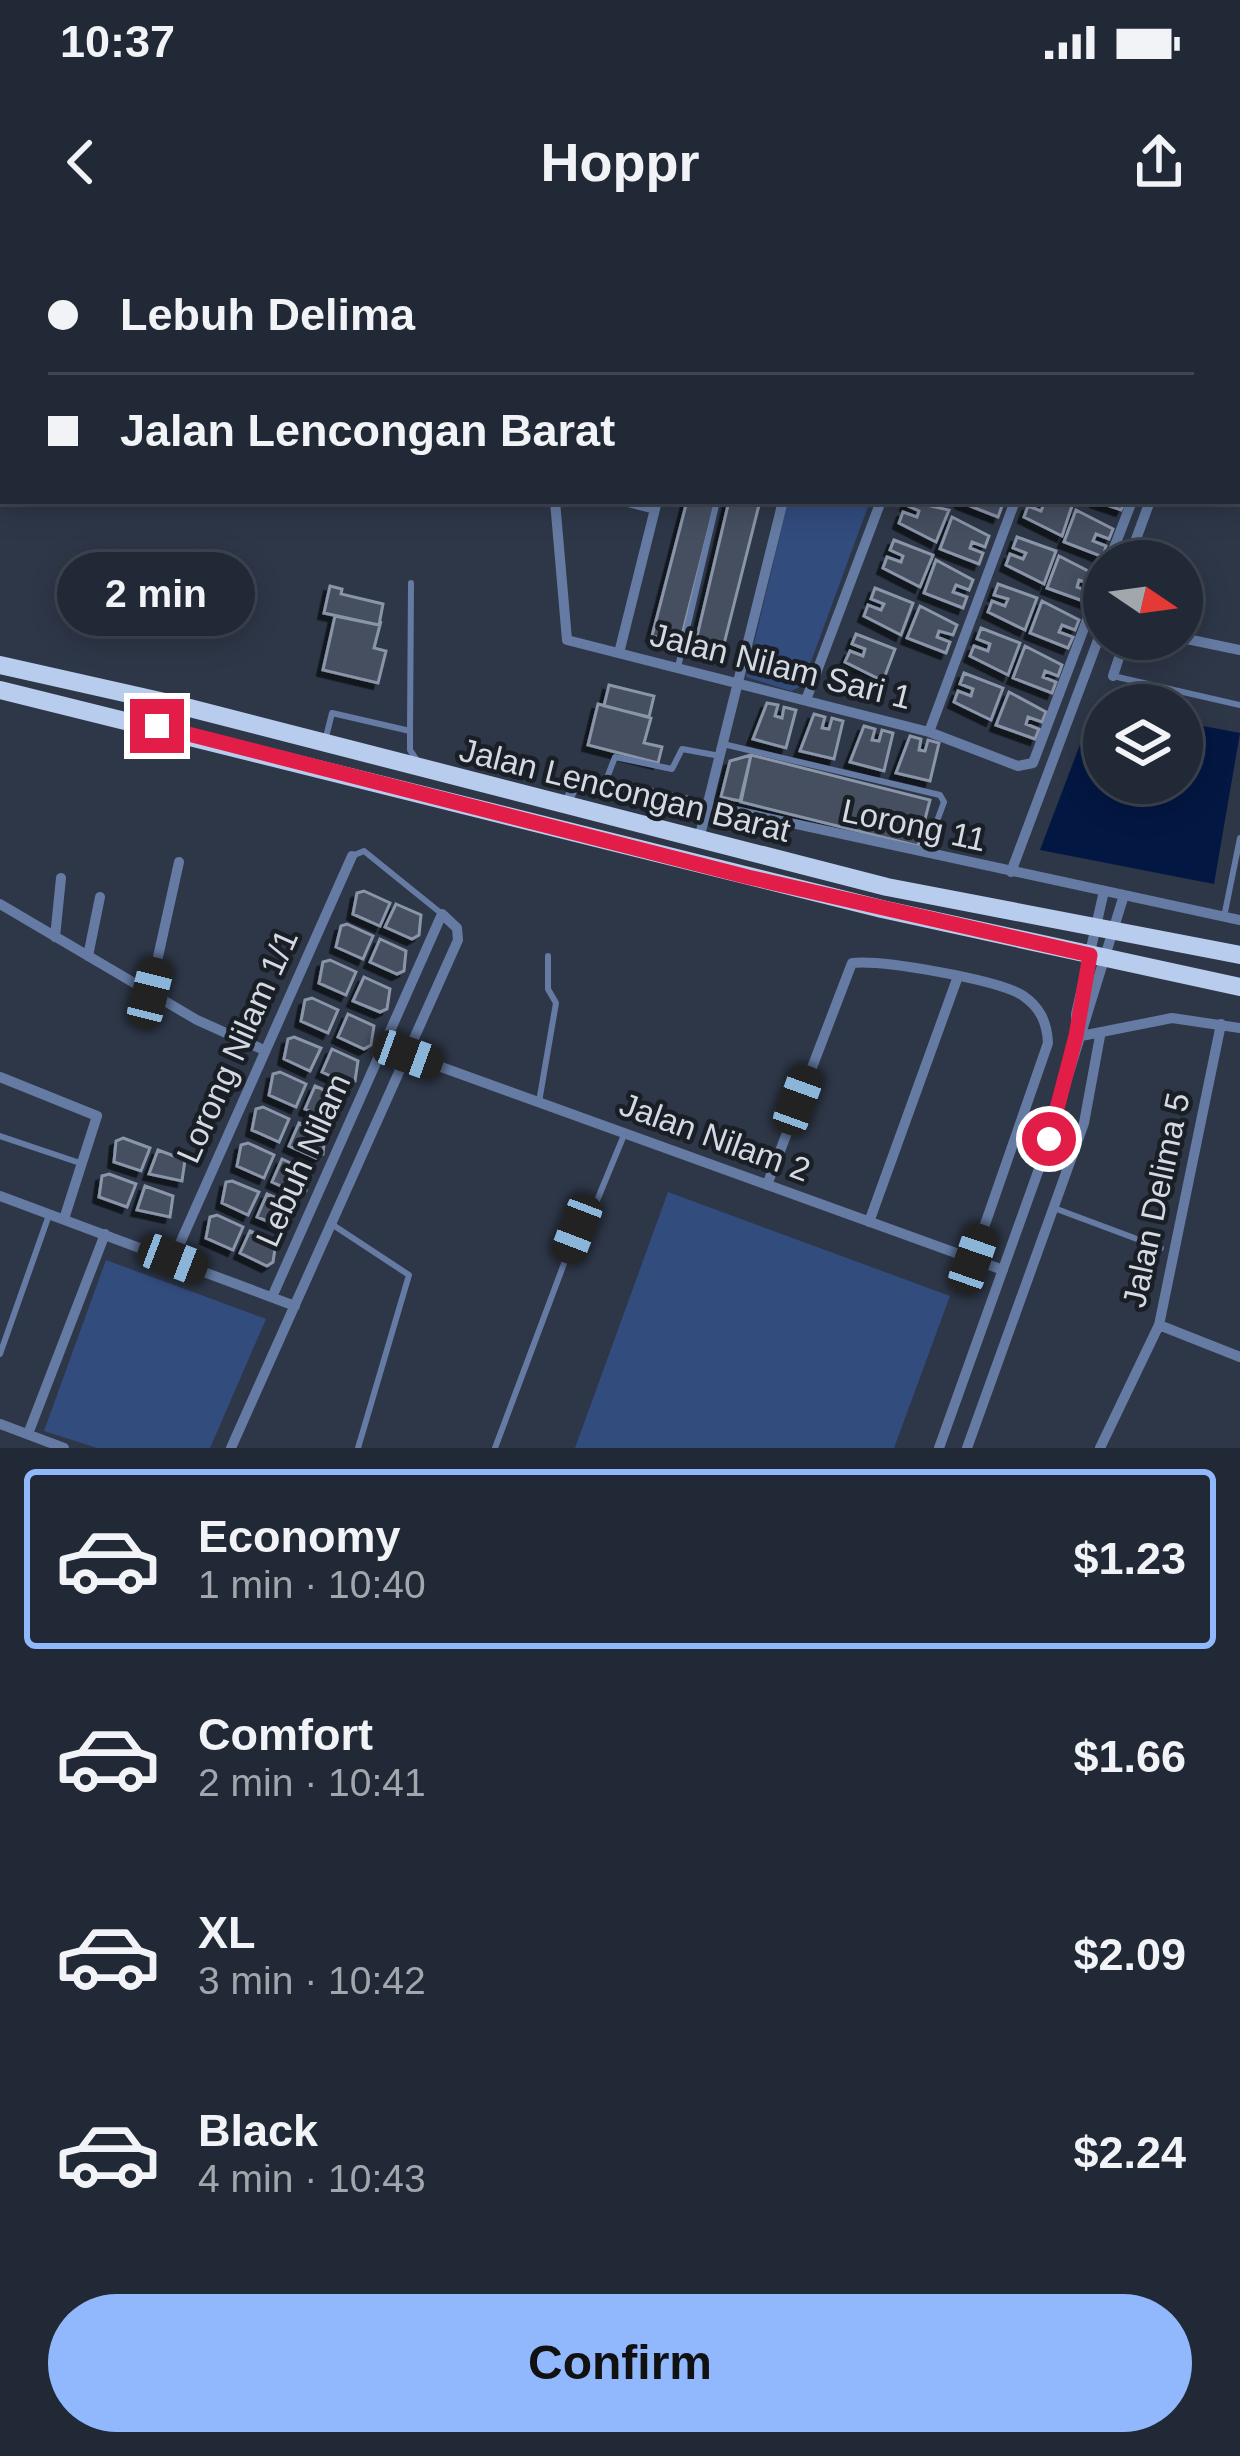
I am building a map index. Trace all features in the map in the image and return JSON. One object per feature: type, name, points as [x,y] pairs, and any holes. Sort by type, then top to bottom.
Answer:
[{"type":"highway","name":"Jalan Lencongan Barat","points":[[0,665],[887,887],[1240,956]]},
{"type":"highway","name":"Jalan Lencongan Barat","points":[[0,690],[748,877],[1240,986]]},
{"type":"street","name":"Jalan Nilam Sari 1","points":[[555,504],[566,640],[929,732],[1018,766],[1033,763],[1083,631]]},
{"type":"street","points":[[699,838],[782,504]]},
{"type":"street","points":[[806,700],[880,504]]},
{"type":"street","points":[[929,732],[1015,504]]},
{"type":"street","points":[[1117,540],[1131,504]]},
{"type":"street","points":[[1136,540],[1149,504]]},
{"type":"street","points":[[619,653],[656,505]]},
{"type":"street","points":[[1203,642],[1240,650]]},
{"type":"street","points":[[1011,872],[1090,660]]},
{"type":"street","points":[[1113,676],[1118,660]]},
{"type":"street","name":"Lorong 11","points":[[566,805],[578,777],[707,809],[1240,920]]},
{"type":"street","name":"Lorong Nilam 1/1","points":[[173,1259],[352,856]]},
{"type":"street","points":[[150,993],[179,862]]},
{"type":"street","points":[[55,937],[61,878]]},
{"type":"street","points":[[1098,957],[1106,929],[1104,891]]},
{"type":"street","points":[[939,1448],[1046,1148],[1106,929],[1124,895]]},
{"type":"street","points":[[88,956],[100,897]]},
{"type":"street","points":[[0,904],[150,993],[264,1050]]},
{"type":"street","points":[[231,1448],[458,940],[457,928],[442,914]]},
{"type":"street","name":"Lebuh Nilam","points":[[272,1297],[442,914]]},
{"type":"street","points":[[767,1185],[852,963],[957,979],[1022,995],[1047,1023],[1048,1043],[973,1259]]},
{"type":"street","points":[[869,1222],[957,979]]},
{"type":"street","points":[[1076,1036],[1100,1036],[1153,1020],[1191,1018],[1240,1028]]},
{"type":"street","name":"Jalan Delima 5","points":[[1100,1448],[1159,1324],[1221,1024]]},
{"type":"street","points":[[967,1448],[1093,1091],[1100,1036]]},
{"type":"street","name":"Jalan Nilam 2","points":[[408,1055],[1003,1270]]},
{"type":"street","points":[[0,1077],[98,1116],[64,1219]]},
{"type":"street","points":[[0,1196],[295,1306]]},
{"type":"street","points":[[28,1435],[105,1234]]},
{"type":"street","points":[[1159,1324],[1240,1357]]},
{"type":"street","points":[[0,1424],[64,1448]]},
{"type":"lane","points":[[678,668],[716,504]]},
{"type":"lane","points":[[411,583],[410,750],[422,769]]},
{"type":"lane","points":[[1113,676],[1240,705]]},
{"type":"lane","points":[[324,744],[332,713],[410,731]]},
{"type":"lane","points":[[605,783],[615,757],[672,770],[682,749],[721,750],[942,796],[925,854]]},
{"type":"lane","points":[[1224,917],[1240,838]]},
{"type":"lane","points":[[352,856],[364,851],[442,914]]},
{"type":"lane","points":[[539,1102],[556,1003],[548,989],[548,956]]},
{"type":"lane","points":[[495,1448],[577,1229],[596,1203],[625,1131]]},
{"type":"lane","points":[[0,1136],[80,1163]]},
{"type":"lane","points":[[1054,1208],[1161,1249]]},
{"type":"lane","points":[[0,1354],[49,1214]]},
{"type":"lane","points":[[333,1225],[409,1275],[358,1448]]},
{"type":"shaded area","points":[[787,504],[869,504],[802,686],[791,691],[746,677]]},
{"type":"shaded area","points":[[1203,726],[1240,733],[1214,884],[1040,850],[1083,737],[1083,804],[1203,804]]},
{"type":"shaded area","points":[[668,1192],[950,1296],[894,1448],[575,1448]]},
{"type":"shaded area","points":[[106,1260],[266,1319],[210,1448],[97,1448],[44,1431]]},
{"type":"building","points":[[686,504],[715,504],[680,643],[652,636]]},
{"type":"building","points":[[728,504],[759,504],[722,652],[695,645]]},
{"type":"building","points":[[965,504],[1002,506],[998,517]]},
{"type":"building","points":[[1044,504],[1073,504],[1062,536],[1024,517],[1028,506],[1041,511]]},
{"type":"building","points":[[906,505],[949,510],[936,542],[899,523],[903,512],[917,517],[919,511]]},
{"type":"building","points":[[1076,510],[1113,529],[1109,539],[1096,534],[1093,540],[1083,540],[1083,549],[1064,542]]},
{"type":"building","points":[[952,517],[989,536],[985,547],[972,542],[970,548],[983,553],[979,564],[940,549]]},
{"type":"building","points":[[1017,537],[1056,551],[1044,584],[1006,565],[1010,554],[1023,559],[1026,553],[1013,548]]},
{"type":"building","points":[[894,540],[933,555],[920,587],[883,568],[887,557],[901,562],[903,556],[890,550]]},
{"type":"building","points":[[1059,556],[1083,568],[1083,582],[1079,580],[1077,587],[1083,589],[1083,601],[1047,588]]},
{"type":"building","points":[[936,560],[973,580],[969,590],[956,585],[953,592],[967,597],[963,608],[924,593]]},
{"type":"building","points":[[998,584],[1037,598],[1025,630],[988,612],[992,601],[1005,606],[1008,599],[994,595]]},
{"type":"building","points":[[330,586],[342,589],[341,594],[383,604],[379,625],[324,613]]},
{"type":"building","points":[[875,588],[913,603],[901,635],[864,616],[868,605],[881,610],[884,604],[871,599]]},
{"type":"building","points":[[1042,601],[1079,620],[1075,630],[1062,625],[1059,632],[1073,637],[1068,648],[1030,633]]},
{"type":"building","points":[[920,606],[957,625],[953,635],[939,631],[937,637],[950,642],[946,653],[907,638]]},
{"type":"building","points":[[335,616],[379,625],[381,621],[374,648],[386,651],[378,683],[323,670]]},
{"type":"building","points":[[981,628],[1020,643],[1008,675],[970,656],[974,646],[988,651],[990,644],[977,639]]},
{"type":"building","points":[[856,634],[895,649],[883,681],[845,662],[850,651],[863,656],[865,649],[852,644]]},
{"type":"building","points":[[1025,646],[1062,665],[1058,676],[1045,671],[1043,677],[1056,682],[1052,693],[1013,678]]},
{"type":"building","points":[[964,673],[1003,688],[991,720],[954,702],[958,691],[971,696],[973,689],[960,684]]},
{"type":"building","points":[[609,685],[654,696],[649,717],[604,706]]},
{"type":"building","points":[[1009,692],[1046,712],[1042,722],[1028,717],[1026,724],[1039,729],[1035,739],[996,725]]},
{"type":"building","points":[[767,703],[778,705],[775,716],[782,718],[784,707],[796,710],[786,748],[753,739]]},
{"type":"building","points":[[598,704],[651,718],[644,743],[662,747],[658,763],[588,745]]},
{"type":"building","points":[[814,714],[825,717],[822,728],[829,729],[832,718],[843,721],[834,759],[800,751]]},
{"type":"building","points":[[864,726],[875,729],[872,740],[879,741],[882,730],[893,733],[884,771],[850,762]]},
{"type":"building","points":[[910,736],[921,739],[919,750],[925,751],[928,740],[939,743],[930,781],[896,773]]},
{"type":"building","points":[[751,755],[740,801],[721,797],[730,761]]},
{"type":"building","points":[[751,755],[930,800],[918,846],[741,802]]},
{"type":"building","points":[[364,891],[390,903],[380,926],[353,914],[357,893]]},
{"type":"building","points":[[396,904],[421,915],[419,935],[412,939],[385,927]]},
{"type":"building","points":[[347,924],[373,936],[363,959],[336,947],[341,926]]},
{"type":"building","points":[[380,939],[406,951],[404,971],[397,974],[370,962]]},
{"type":"building","points":[[330,960],[356,972],[346,995],[319,983],[323,962]]},
{"type":"building","points":[[364,977],[390,989],[387,1009],[380,1012],[353,1001]]},
{"type":"building","points":[[312,998],[338,1010],[328,1033],[301,1021],[305,1000]]},
{"type":"building","points":[[348,1014],[374,1026],[371,1045],[364,1049],[338,1037]]},
{"type":"building","points":[[288,1039],[321,1048],[310,1071],[284,1059]]},
{"type":"building","points":[[332,1049],[358,1061],[355,1081],[349,1084],[322,1072]]},
{"type":"building","points":[[280,1072],[306,1084],[296,1107],[269,1095],[273,1074]]},
{"type":"building","points":[[315,1086],[341,1097],[338,1117],[332,1121],[305,1109]]},
{"type":"building","points":[[263,1107],[289,1119],[279,1142],[252,1130],[256,1109]]},
{"type":"building","points":[[299,1123],[325,1134],[323,1154],[316,1158],[289,1146]]},
{"type":"building","points":[[123,1138],[150,1148],[141,1171],[114,1162],[116,1141]]},
{"type":"building","points":[[248,1143],[274,1155],[264,1178],[237,1166],[241,1145]]},
{"type":"building","points":[[158,1150],[185,1160],[182,1181],[149,1174]]},
{"type":"building","points":[[282,1159],[308,1171],[306,1191],[299,1194],[272,1182]]},
{"type":"building","points":[[102,1176],[136,1184],[127,1207],[99,1197]]},
{"type":"building","points":[[226,1182],[259,1192],[248,1215],[222,1203]]},
{"type":"building","points":[[145,1186],[173,1196],[170,1217],[137,1210]]},
{"type":"building","points":[[267,1194],[293,1205],[290,1225],[284,1228],[257,1217]]},
{"type":"building","points":[[217,1215],[243,1227],[233,1250],[206,1238],[210,1217]]},
{"type":"building","points":[[250,1231],[276,1242],[273,1262],[267,1266],[240,1253]]},
{"type":"route","points":[[157,726],[748,877],[1090,955],[1076,1036],[1049,1139]]}]
